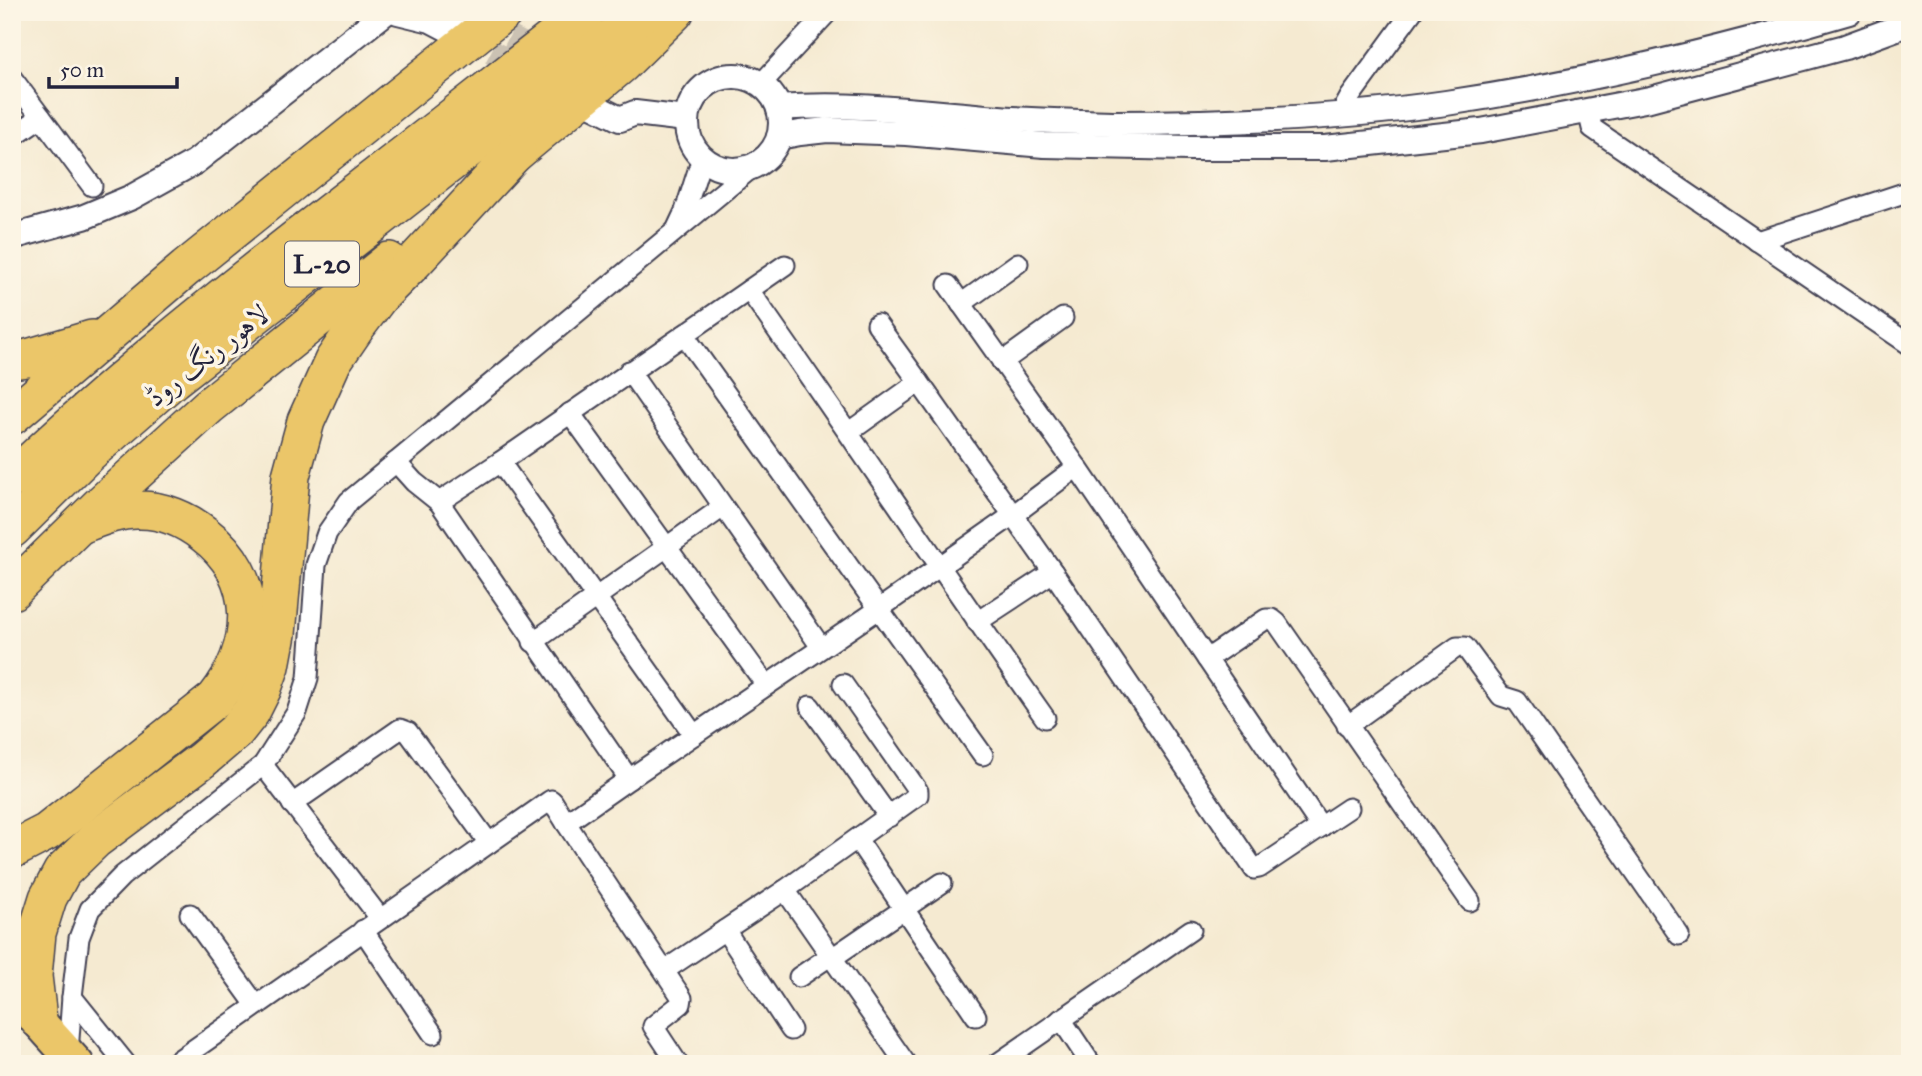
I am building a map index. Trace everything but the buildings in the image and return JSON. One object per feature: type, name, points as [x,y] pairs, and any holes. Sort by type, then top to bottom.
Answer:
[{"type":"highway","points":[[12,416],[186,268],[504,12]]},
{"type":"highway","name":"لاہور رنگ روڈ","points":[[12,479],[56,436],[143,360],[586,12]]},
{"type":"highway","name":"لاہور رنگ روڈ","points":[[12,529],[87,455],[173,380],[644,12]]},
{"type":"highway","points":[[12,591],[78,526],[209,406],[391,259],[621,65],[675,12]]},
{"type":"highway","points":[[38,1019],[33,976],[37,933],[48,898],[62,872],[95,840],[202,760],[236,731],[251,712],[263,688],[271,666],[277,634],[291,476],[306,421],[333,361],[379,297],[517,151]]},
{"type":"highway","points":[[12,360],[28,358],[106,335]]},
{"type":"highway","points":[[12,850],[47,832],[215,699],[227,684],[242,654],[247,630],[247,603],[235,568],[218,545],[193,525],[157,512],[140,510],[108,515],[78,526]]},
{"type":"highway","points":[[12,992],[73,1058]]},
{"type":"street","points":[[12,237],[84,217],[132,197],[195,162],[386,12]]},
{"type":"street","points":[[398,12],[450,18]]},
{"type":"street","points":[[761,84],[828,12]]},
{"type":"street","points":[[1340,115],[1350,97],[1412,12]]},
{"type":"street","points":[[779,108],[836,105],[1012,119],[1113,122],[1243,122],[1340,115],[1445,103],[1553,85],[1702,53],[1849,12]]},
{"type":"street","points":[[779,137],[827,130],[906,133],[1044,145],[1189,149],[1325,148],[1481,131],[1650,99],[1845,47],[1910,23]]},
{"type":"street","points":[[1702,53],[1710,83]]},
{"type":"street","points":[[73,1058],[72,997],[79,938],[90,909],[122,876],[263,765],[297,712],[308,678],[316,565],[327,533],[349,501],[762,161],[772,151],[779,137],[781,122],[779,108],[769,90],[741,76],[719,78],[695,95],[687,119],[689,140],[702,158],[713,166],[740,170],[754,166]]},
{"type":"street","points":[[12,78],[92,186]]},
{"type":"street","points":[[602,98],[624,99],[635,113],[687,119]]},
{"type":"street","points":[[1588,111],[1591,128],[1910,345]]},
{"type":"street","points":[[12,137],[41,117]]},
{"type":"street","points":[[675,232],[685,211],[702,158]]},
{"type":"street","points":[[1757,241],[1910,191]]},
{"type":"street","points":[[961,304],[1018,263]]},
{"type":"street","points":[[439,502],[785,265]]},
{"type":"street","points":[[948,285],[1077,467],[1321,827]]},
{"type":"street","points":[[750,290],[1045,718]]},
{"type":"street","points":[[1003,362],[1063,318]]},
{"type":"street","points":[[877,324],[1053,572],[1254,869],[1349,808]]},
{"type":"street","points":[[684,335],[983,755]]},
{"type":"street","points":[[629,371],[821,647]]},
{"type":"street","points":[[849,432],[919,382]]},
{"type":"street","points":[[570,413],[766,685]]},
{"type":"street","points":[[396,462],[414,482],[439,502],[629,779]]},
{"type":"street","points":[[500,462],[694,735]]},
{"type":"street","points":[[566,823],[939,567],[1077,467]]},
{"type":"street","points":[[533,642],[723,507]]},
{"type":"street","points":[[978,622],[1053,572]]},
{"type":"street","points":[[1207,659],[1266,619],[1277,623],[1470,901]]},
{"type":"street","points":[[1347,726],[1457,647],[1465,647],[1501,696],[1517,701],[1679,934]]},
{"type":"street","points":[[665,970],[785,890],[918,795],[918,791],[843,684]]},
{"type":"street","points":[[810,706],[889,817]]},
{"type":"street","points":[[292,804],[400,729],[408,732],[489,843]]},
{"type":"street","points":[[263,765],[371,924],[433,1034]]},
{"type":"street","points":[[173,1064],[551,800],[683,1001],[653,1026],[678,1064]]},
{"type":"street","points":[[858,839],[976,1016]]},
{"type":"street","points":[[799,977],[942,883]]},
{"type":"street","points":[[785,890],[906,1064]]},
{"type":"street","points":[[190,914],[257,1005]]},
{"type":"street","points":[[725,930],[791,1030]]},
{"type":"street","points":[[998,1064],[1191,930]]},
{"type":"street","points":[[72,997],[126,1064]]},
{"type":"street","points":[[1061,1019],[1091,1064]]},
{"type":"tunnel","points":[[477,20],[547,57]]},
{"type":"tunnel","points":[[459,35],[529,72]]}]
